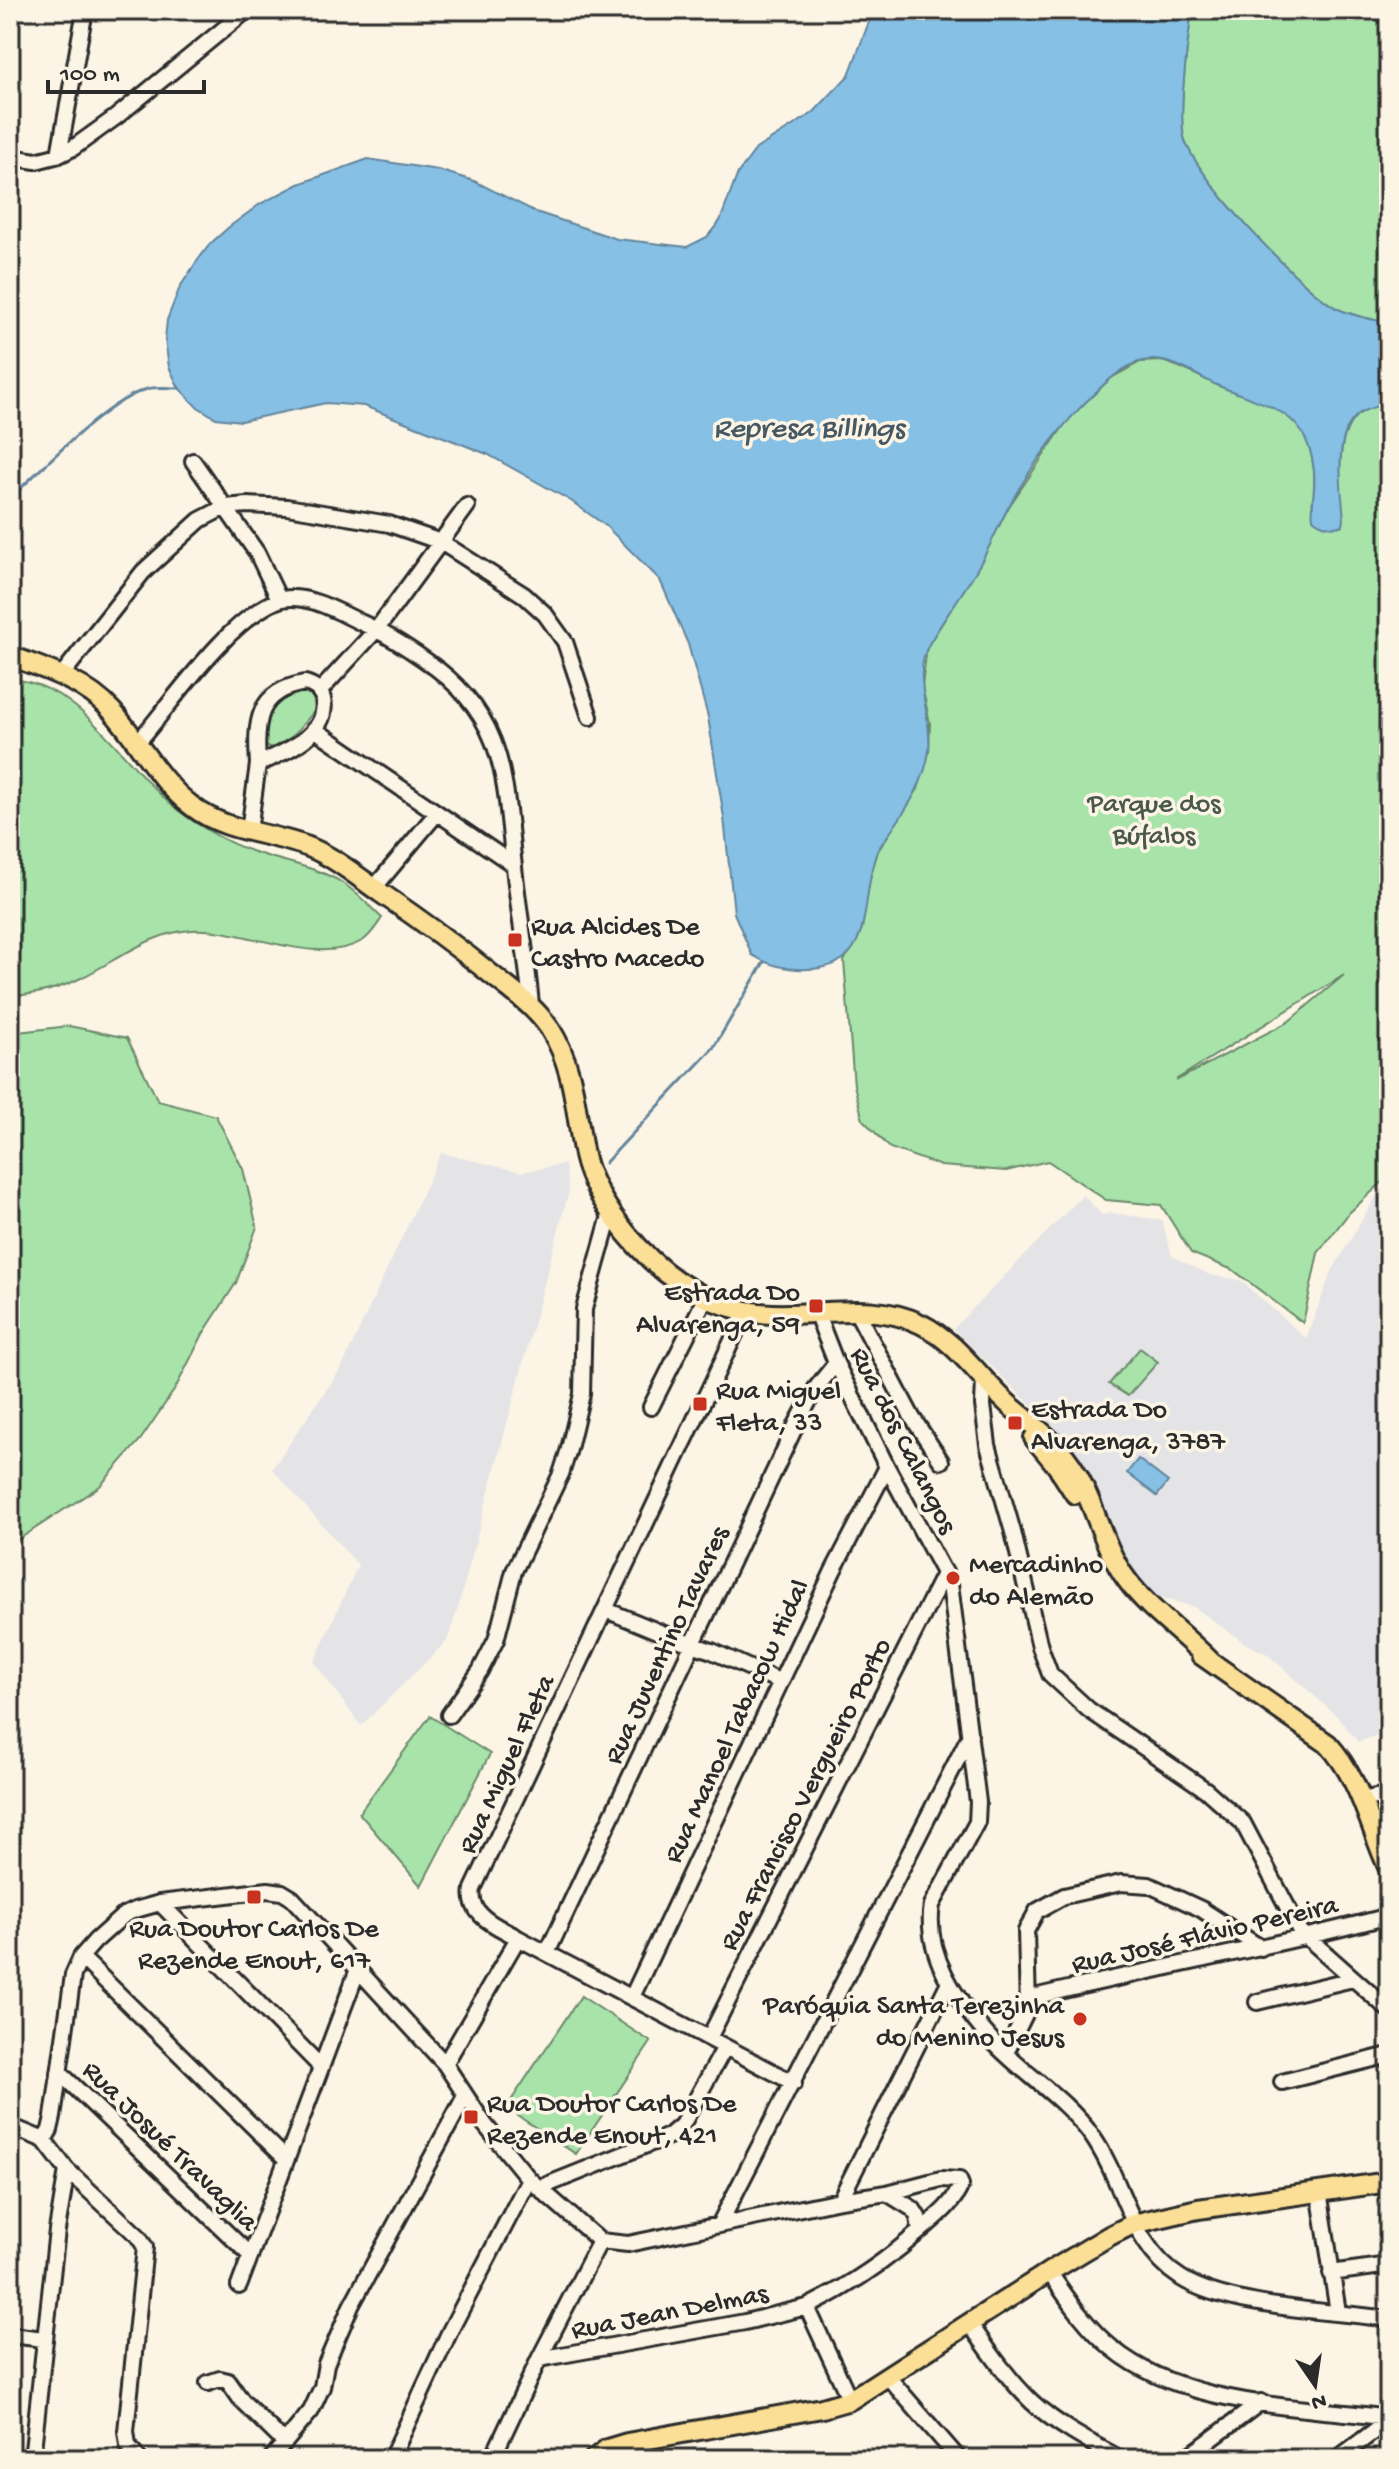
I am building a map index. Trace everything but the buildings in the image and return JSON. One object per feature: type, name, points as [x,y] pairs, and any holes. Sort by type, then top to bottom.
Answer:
[{"type":"main road","points":[[10,656],[90,691],[111,710],[170,786],[192,807],[225,824],[318,851],[453,943],[531,1005],[551,1031],[567,1064],[575,1092],[583,1151],[602,1203],[664,1272],[733,1309],[772,1314],[881,1311],[919,1323],[950,1345],[1066,1456],[1126,1580],[1211,1662],[1328,1744],[1341,1758],[1362,1800],[1389,1869]]},
{"type":"main road","points":[[594,2459],[607,2449],[627,2443],[822,2408],[850,2400],[1049,2272],[1133,2224],[1198,2209],[1389,2182]]},
{"type":"street","points":[[59,155],[85,10]]},
{"type":"street","points":[[10,157],[36,161],[59,155],[116,117],[247,10]]},
{"type":"street","points":[[193,461],[257,553],[279,599]]},
{"type":"street","points":[[320,691],[377,629],[467,506]]},
{"type":"street","points":[[61,676],[143,572],[200,520],[225,507],[287,507],[389,524],[441,542],[524,595],[545,614],[565,642],[590,717]]},
{"type":"street","points":[[137,743],[232,633],[254,614],[279,599],[310,601],[377,629],[453,680],[483,717],[497,751],[512,831],[531,1005]]},
{"type":"street","points":[[249,831],[258,764],[259,722],[266,702],[286,687],[298,684],[310,684],[320,691],[322,714],[314,729],[295,746],[258,764]]},
{"type":"street","points":[[314,729],[514,865]]},
{"type":"street","points":[[374,888],[437,813]]},
{"type":"street","points":[[449,1715],[480,1671],[496,1640],[514,1571],[561,1474],[582,1394],[584,1309],[611,1212]]},
{"type":"street","points":[[651,1407],[706,1297]]},
{"type":"street","name":"Rua Miguel Fleta","points":[[746,1311],[473,1889],[472,1904],[479,1915],[518,1938],[794,2083]]},
{"type":"street","points":[[856,1311],[912,1417],[941,1461]]},
{"type":"street","name":"Rua dos Calangos","points":[[816,1312],[836,1363],[887,1467],[945,1572],[953,1602],[978,1802],[977,1822],[932,1905],[930,1919],[934,1948],[949,1982],[988,2036],[1066,2105],[1090,2133],[1108,2160],[1133,2224],[1159,2261],[1179,2277],[1199,2288],[1248,2301],[1389,2319]]},
{"type":"street","name":"Rua Juventino Tavares","points":[[547,1953],[808,1401],[836,1363]]},
{"type":"street","points":[[984,1380],[983,1405],[988,1445],[1013,1532],[1040,1647],[1050,1674],[1089,1710],[1206,1790],[1243,1823],[1293,1920],[1306,1938],[1389,2010]]},
{"type":"street","name":"Rua Manoel Tabacow Hidal","points":[[632,1997],[833,1571],[887,1467]]},
{"type":"street","name":"Rua Francisco Vergueiro Porto","points":[[709,2038],[945,1572]]},
{"type":"street","points":[[606,1610],[781,1682]]},
{"type":"street","points":[[719,2225],[970,1734]]},
{"type":"street","points":[[1362,1800],[1389,1794]]},
{"type":"street","points":[[1006,2053],[1023,2022],[1030,1998],[1026,1931],[1037,1911],[1064,1896],[1121,1883],[1149,1885],[1201,1909],[1261,1948]]},
{"type":"street","points":[[44,2140],[51,2127],[73,1975],[81,1957],[124,1915],[147,1905],[268,1890],[282,1892],[292,1898],[445,2064],[502,2148],[534,2184],[600,2241],[628,2244],[887,2193],[913,2209],[920,2231]]},
{"type":"street","points":[[160,1903],[320,2066]]},
{"type":"street","name":"Rua José Flávio Pereira","points":[[1030,1998],[1306,1938],[1389,1916]]},
{"type":"street","points":[[445,2064],[518,1938]]},
{"type":"street","points":[[81,1957],[285,2158]]},
{"type":"street","points":[[239,2286],[358,1969]]},
{"type":"street","points":[[1257,2002],[1353,1979]]},
{"type":"street","points":[[840,2200],[949,1982]]},
{"type":"street","points":[[391,2459],[431,2369],[534,2184],[669,2136],[682,2125],[725,2047]]},
{"type":"street","points":[[1282,2082],[1389,2055]]},
{"type":"street","name":"Rua Josué Travaglia","points":[[59,2072],[250,2255]]},
{"type":"street","points":[[271,2459],[311,2411],[322,2387],[330,2353],[351,2306],[465,2096]]},
{"type":"street","points":[[10,2126],[44,2140],[67,2170],[138,2236],[145,2247],[126,2431],[128,2445],[139,2459]]},
{"type":"street","points":[[32,2459],[61,2194],[67,2170]]},
{"type":"street","name":"Rua Jean Delmas","points":[[539,2359],[745,2322],[807,2307],[894,2254],[943,2211],[961,2185],[959,2180],[941,2179],[887,2193]]},
{"type":"street","points":[[1319,2191],[1338,2312]]},
{"type":"street","points":[[492,2459],[600,2241]]},
{"type":"street","points":[[1331,2273],[1389,2265]]},
{"type":"street","points":[[1049,2272],[1087,2326],[1113,2350],[1139,2366],[1191,2388],[1261,2402],[1389,2419]]},
{"type":"street","points":[[807,2307],[850,2400]]},
{"type":"street","points":[[970,2324],[1032,2402],[1075,2433],[1121,2459]]},
{"type":"street","points":[[10,2335],[44,2339]]},
{"type":"street","points":[[888,2377],[959,2459]]},
{"type":"street","points":[[208,2383],[220,2379],[228,2381],[249,2408],[285,2443]]},
{"type":"street","points":[[1185,2459],[1261,2402]]},
{"type":"street","points":[[1337,2459],[1389,2419]]},
{"type":"shaded area","points":[[441,1153],[521,1172],[565,1164],[569,1191],[447,1641],[361,1726],[314,1662],[358,1565],[272,1469],[342,1367]]},
{"type":"shaded area","points":[[1389,1192],[1389,1731],[1358,1742],[1337,1716],[1267,1654],[1246,1644],[1194,1607],[1152,1596],[1138,1588],[1118,1555],[1083,1463],[1059,1432],[953,1329],[1083,1195],[1102,1215],[1111,1213],[1162,1220],[1172,1256],[1210,1275],[1240,1280],[1306,1338],[1331,1273],[1376,1196]]},
{"type":"green space","points":[[1192,10],[1389,10],[1389,323],[1342,311],[1299,279],[1250,230],[1192,154],[1184,137],[1182,110]]},
{"type":"green space","name":"Parque dos Búfalos","points":[[1140,362],[1170,364],[1224,388],[1271,404],[1289,415],[1305,437],[1310,451],[1314,479],[1312,507],[1340,480],[1343,441],[1356,416],[1364,410],[1389,403],[1389,1176],[1349,1213],[1318,1253],[1303,1323],[1233,1270],[1191,1253],[1161,1205],[1106,1200],[1048,1161],[1006,1171],[941,1166],[890,1148],[863,1120],[854,1085],[844,961],[862,929],[870,878],[878,851],[918,789],[929,752],[930,723],[922,686],[927,647],[981,562],[1008,508],[1069,418],[1111,378]],"holes":[[[1344,975],[1288,1022],[1177,1080]]]},
{"type":"green space","points":[[10,679],[36,684],[82,712],[160,794],[197,823],[224,840],[341,882],[382,918],[362,941],[344,948],[323,950],[301,949],[212,931],[177,932],[148,941],[64,985],[37,993],[10,996]]},
{"type":"green space","points":[[315,690],[318,707],[293,736],[275,748],[263,746],[266,724],[273,706],[286,695]]},
{"type":"green space","points":[[69,1026],[127,1038],[158,1101],[216,1116],[243,1169],[257,1227],[236,1283],[203,1334],[175,1389],[141,1439],[100,1486],[10,1545],[10,1033]]},
{"type":"green space","points":[[1140,1348],[1158,1362],[1128,1396],[1109,1384]]},
{"type":"green space","points":[[430,1716],[490,1754],[421,1886],[359,1813]]},
{"type":"green space","points":[[581,1996],[651,2042],[576,2154],[506,2108]]},
{"type":"water","name":"Represa Billings","points":[[868,10],[1192,10],[1184,74],[1182,125],[1192,154],[1250,230],[1299,279],[1342,311],[1389,323],[1389,403],[1364,411],[1353,419],[1346,431],[1340,460],[1344,520],[1343,525],[1331,527],[1313,519],[1314,477],[1310,451],[1304,436],[1284,414],[1162,361],[1133,364],[1100,388],[1070,419],[1036,462],[975,572],[929,644],[922,670],[929,738],[927,762],[911,800],[877,852],[856,943],[846,956],[831,965],[794,969],[772,965],[752,955],[734,913],[724,818],[708,717],[688,644],[660,580],[606,526],[571,501],[487,454],[364,406],[326,403],[241,421],[216,418],[196,406],[179,388],[169,367],[165,340],[167,320],[180,287],[210,244],[229,227],[260,204],[299,184],[368,159],[438,170],[474,181],[536,212],[617,239],[687,247],[707,237],[720,221],[738,173],[756,149],[813,113],[849,75],[870,19]]},
{"type":"water","points":[[1138,1459],[1168,1482],[1157,1496],[1127,1473]]},
{"type":"waterway","points":[[10,498],[112,407],[147,389],[179,388]]},
{"type":"waterway","points":[[605,1163],[714,1047],[764,962]]},
{"type":"place","name":"Rua Alcides De Castro Macedo","points":[[515,940]]},
{"type":"place","name":"Estrada Do Alvarenga, 59","points":[[816,1306]]},
{"type":"place","name":"Rua Miguel Fleta, 33","points":[[700,1404]]},
{"type":"place","name":"Estrada Do Alvarenga, 3787","points":[[1015,1423]]},
{"type":"place","name":"Mercadinho do Alemão","points":[[953,1578]]},
{"type":"place","name":"Rua Doutor Carlos De Rezende Enout, 617","points":[[254,1897]]},
{"type":"place","name":"Paróquia Santa Terezinha do Menino Jesus","points":[[1080,2019]]},
{"type":"place","name":"Rua Doutor Carlos De Rezende Enout, 421","points":[[471,2117]]}]
